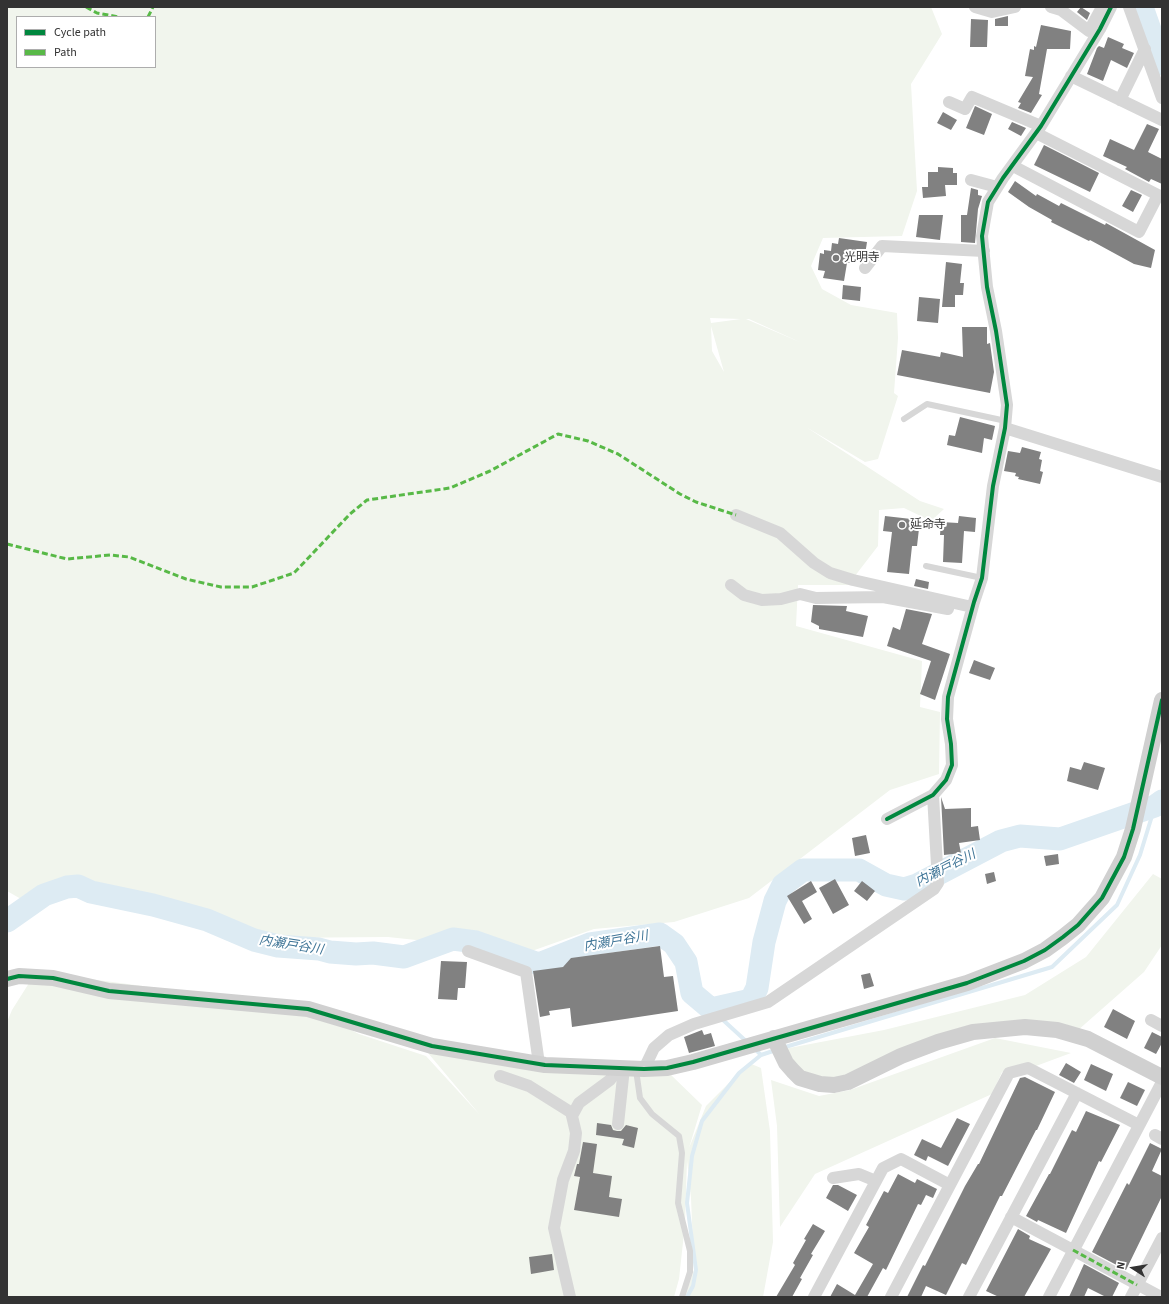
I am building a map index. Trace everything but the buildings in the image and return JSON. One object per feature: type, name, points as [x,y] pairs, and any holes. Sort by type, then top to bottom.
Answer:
[{"type":"street","points":[[975,7],[992,12],[1015,7]]},
{"type":"street","points":[[1051,7],[1061,10],[1089,31]]},
{"type":"street","points":[[1078,65],[1076,60],[1081,44],[1102,7]]},
{"type":"street","points":[[887,819],[933,795],[946,780],[952,765],[951,744],[947,718],[948,697],[971,610],[982,578],[993,486],[1006,424],[1007,405],[996,331],[987,287],[982,236],[988,202],[1038,130],[1100,29],[1111,7]]},
{"type":"street","points":[[1129,7],[1162,98]]},
{"type":"street","points":[[1120,100],[1145,49]]},
{"type":"street","points":[[1071,76],[1162,120]]},
{"type":"street","points":[[949,102],[965,109],[972,97],[1038,130],[1158,195],[1139,232],[1012,166]]},
{"type":"street","points":[[971,180],[998,186]]},
{"type":"street","points":[[865,268],[882,246],[984,251]]},
{"type":"street","points":[[1006,424],[1162,477]]},
{"type":"street","points":[[736,515],[780,533],[814,563],[830,573],[971,610]]},
{"type":"street","points":[[731,585],[744,595],[762,600],[781,599],[800,594],[816,598],[883,597],[971,610]]},
{"type":"street","points":[[7,979],[19,976],[53,978],[109,991],[308,1009],[432,1046],[539,1064],[667,1068],[740,1048],[773,1044],[967,983],[1024,961],[1045,950],[1078,925],[1102,898],[1124,857],[1133,829],[1162,700]]},
{"type":"street","points":[[570,1297],[554,1228],[563,1180],[574,1151],[576,1133],[572,1113],[579,1103],[610,1080],[630,1068],[669,1035],[717,1017],[768,1002],[934,889],[938,883],[938,874],[933,795]]},
{"type":"street","points":[[468,951],[526,972],[539,1064]]},
{"type":"street","points":[[1151,1020],[1162,1026]]},
{"type":"street","points":[[773,1044],[786,1063],[800,1078],[820,1084],[834,1085],[848,1082],[938,1042],[973,1032],[1025,1027],[1057,1030],[1088,1039],[1162,1077]]},
{"type":"street","points":[[618,1124],[630,1068]]},
{"type":"street","points":[[891,1297],[1009,1073],[1028,1068],[1139,1125]]},
{"type":"street","points":[[500,1076],[529,1086],[572,1113]]},
{"type":"street","points":[[1048,1297],[1162,1082]]},
{"type":"street","points":[[969,1297],[1076,1093]]},
{"type":"street","points":[[814,1297],[883,1168],[901,1159],[950,1185]]},
{"type":"street","points":[[832,1178],[859,1174],[876,1181]]},
{"type":"street","points":[[1011,1217],[1161,1297]]},
{"type":"street","points":[[1131,1297],[1162,1238]]},
{"type":"lane","points":[[904,419],[927,404],[1006,424]]},
{"type":"lane","points":[[926,566],[982,578]]},
{"type":"lane","points":[[630,1068],[640,1098],[652,1114],[679,1136],[682,1153],[678,1203],[690,1251],[690,1272],[682,1297]]},
{"type":"shaded area","points":[[7,7],[931,7],[942,34],[911,84],[917,191],[902,236],[823,238],[811,266],[822,289],[851,305],[897,313],[898,338],[894,393],[898,396],[878,459],[865,462],[806,427],[920,501],[944,509],[931,521],[904,508],[879,510],[878,546],[848,585],[798,585],[796,626],[922,661],[920,707],[940,712],[939,774],[890,790],[749,898],[674,922],[594,929],[529,952],[388,937],[269,938],[78,882],[33,897],[21,899],[7,891]],"holes":[[[710,318],[741,319],[711,323]],[[746,319],[749,319],[802,343]],[[711,326],[724,372],[712,351]]]},
{"type":"shaded area","points":[[1153,874],[1162,879],[1162,945],[1144,972],[1077,1031],[988,1030],[834,1085],[805,1075],[784,1049],[884,1030],[1025,995],[1086,957]]},
{"type":"shaded area","points":[[36,972],[181,991],[317,1013],[359,1034],[426,1056],[480,1115],[428,1053],[669,1073],[702,1105],[689,1148],[706,1106],[749,1063],[761,1068],[770,1131],[773,1242],[763,1297],[685,1297],[694,1270],[691,1198],[687,1160],[685,1224],[679,1279],[674,1297],[7,1297],[7,1022],[12,1010]]},
{"type":"shaded area","points":[[995,1038],[1071,1053],[1036,1066],[1002,1072],[992,1094],[815,1174],[780,1227],[777,1126],[771,1080],[819,1096],[850,1090]]},
{"type":"waterway","name":"内瀬戸谷川","points":[[1142,7],[1162,64]]},
{"type":"waterway","name":"内瀬戸谷川","points":[[7,921],[44,895],[67,887],[78,886],[91,892],[153,905],[207,920],[254,940],[278,946],[319,949],[330,952],[356,954],[373,953],[404,957],[453,939],[476,942],[539,964],[590,944],[660,934],[674,944],[686,962],[692,993],[711,1009],[751,1000],[757,988],[764,942],[775,901],[783,885],[803,870],[859,870],[886,885],[904,889],[917,885],[1001,841],[1020,836],[1060,839],[1155,806],[1162,801]]},
{"type":"waterway","points":[[782,1048],[1052,967],[1117,905],[1140,855],[1155,806]]},
{"type":"waterway","points":[[711,1009],[747,1042]]},
{"type":"waterway","points":[[687,1297],[693,1286],[696,1270],[687,1203],[692,1156],[702,1121],[739,1073],[761,1055],[755,1049]]},
{"type":"waterway","points":[[761,1055],[776,1050]]},
{"type":"marked path","points":[[86,7],[97,13],[114,16]]},
{"type":"marked path","points":[[148,16],[153,7]]},
{"type":"marked path","points":[[7,544],[67,559],[110,555],[129,557],[186,579],[221,587],[252,587],[294,573],[350,514],[367,500],[450,488],[490,471],[558,434],[588,441],[618,454],[680,494],[696,502],[736,515]]},
{"type":"marked path","points":[[1073,1250],[1137,1285]]},
{"type":"cycle path","points":[[887,819],[933,795],[946,780],[952,765],[951,744],[947,719],[948,697],[982,578],[993,486],[1005,428],[1007,405],[996,331],[987,287],[982,236],[988,202],[1003,178],[1041,126],[1100,29],[1111,7]]},
{"type":"cycle path","points":[[7,979],[19,976],[53,978],[109,991],[308,1009],[432,1046],[545,1065],[644,1069],[667,1068],[693,1062],[967,983],[1024,961],[1045,950],[1063,937],[1078,925],[1102,898],[1124,857],[1133,829],[1162,700]]},
{"type":"place","name":"光明寺","points":[[836,258]]},
{"type":"place","name":"延命寺","points":[[902,525]]}]
